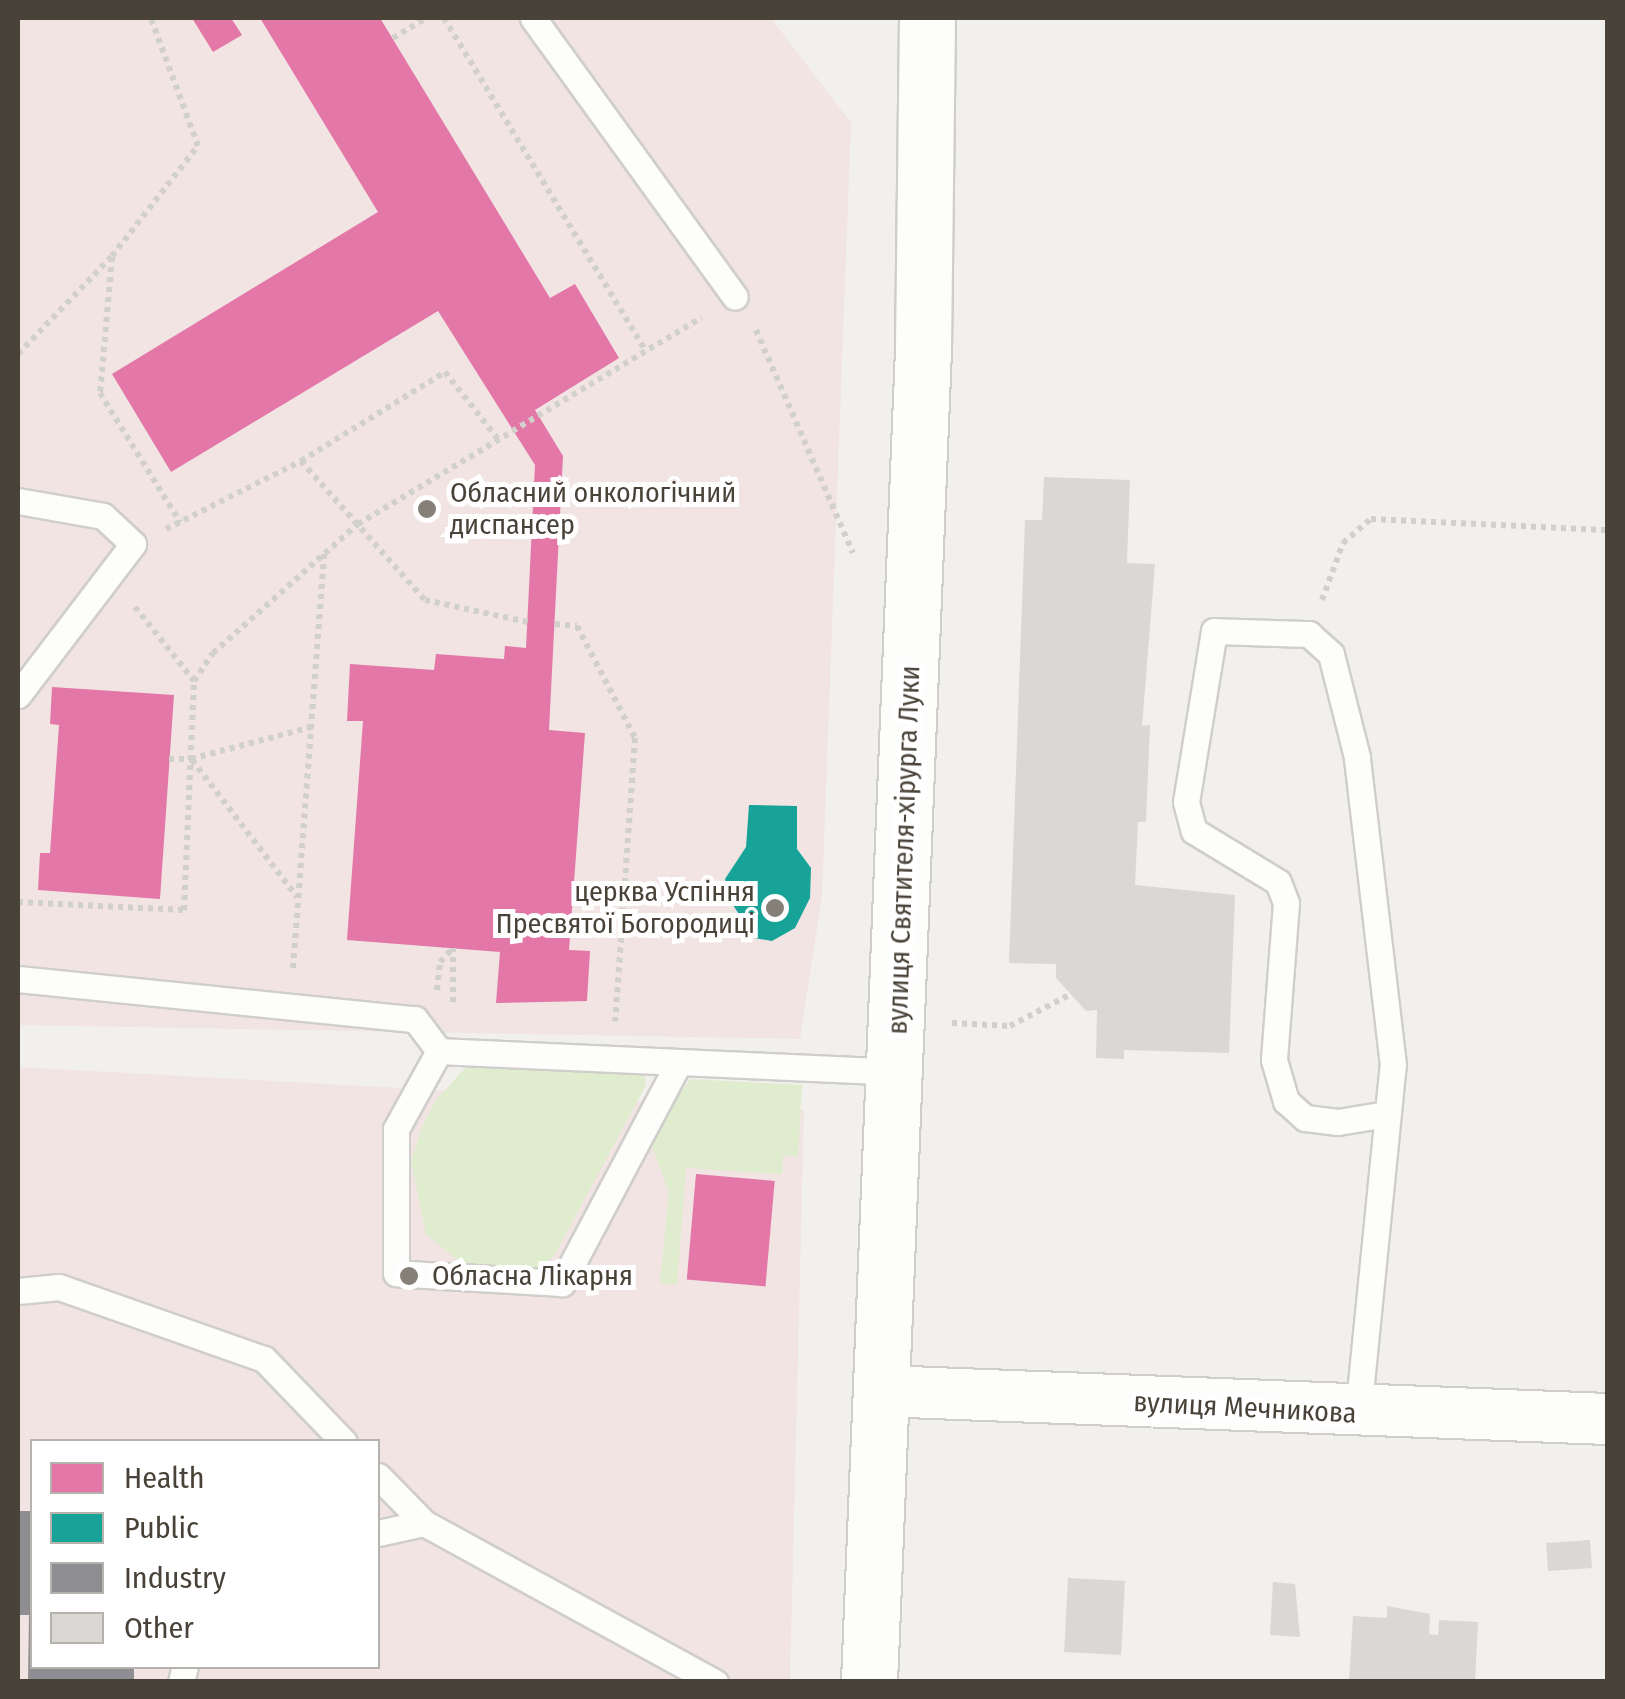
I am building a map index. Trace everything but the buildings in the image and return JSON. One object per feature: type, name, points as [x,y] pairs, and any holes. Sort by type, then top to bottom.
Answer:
[{"type":"street","name":"вулиця Святителя-хірурга Луки","points":[[869,1682],[924,347],[927,18]]},
{"type":"street","name":"вулиця Мечникова","points":[[882,1392],[1358,1413],[1608,1418]]},
{"type":"lane","points":[[533,18],[735,298]]},
{"type":"lane","points":[[18,501],[103,516],[133,544],[18,695]]},
{"type":"lane","points":[[1358,1413],[1393,1066],[1357,757],[1331,654],[1309,634],[1214,631],[1186,802],[1194,831],[1278,882],[1286,903],[1274,1060],[1286,1101],[1305,1118],[1338,1122],[1387,1114]]},
{"type":"lane","points":[[18,980],[415,1019],[439,1050],[678,1066],[894,1072]]},
{"type":"lane","points":[[439,1050],[396,1128],[396,1274],[562,1283],[678,1066]]},
{"type":"lane","points":[[18,1291],[59,1288],[264,1359],[341,1439]]},
{"type":"lane","points":[[380,1478],[424,1523],[716,1682]]},
{"type":"lane","points":[[380,1533],[424,1523]]},
{"type":"path","points":[[18,354],[112,256],[198,146],[151,18]]},
{"type":"path","points":[[392,38],[426,18]]},
{"type":"path","points":[[444,18],[646,351]]},
{"type":"path","points":[[112,256],[100,393],[180,522],[300,461],[445,372],[498,440]]},
{"type":"path","points":[[18,902],[184,910],[194,681],[213,653],[358,524],[735,298],[772,354],[853,553]]},
{"type":"path","points":[[300,461],[425,600],[528,622]]},
{"type":"path","points":[[1309,634],[1343,543],[1371,520],[1608,530]]},
{"type":"path","points":[[290,1005],[324,551]]},
{"type":"path","points":[[110,575],[194,681]]},
{"type":"path","points":[[555,624],[577,626],[635,738],[613,1062]]},
{"type":"path","points":[[169,758],[191,759],[310,727]]},
{"type":"path","points":[[191,759],[298,899]]},
{"type":"path","points":[[952,1024],[1010,1026],[1071,994]]},
{"type":"shaded area","name":"Обласний онкологічний диспансер","points":[[18,18],[771,18],[851,123],[822,896],[800,1039],[18,1025]]},
{"type":"shaded area","name":"Обласна Лікарня","points":[[18,1067],[804,1110],[790,1681],[18,1681]]},
{"type":"green space","points":[[490,1064],[645,1075],[646,1085],[554,1256],[538,1269],[461,1263],[426,1234],[411,1161],[422,1127],[435,1101],[465,1068]]},
{"type":"green space","points":[[690,1079],[802,1085],[798,1157],[783,1155],[782,1174],[686,1168],[677,1285],[660,1283],[669,1192],[650,1141]]},
{"type":"place","name":"Обласний онкологічний диспансер","points":[[427,509]]},
{"type":"place","name":"церква Успіння Пресвятої Богородиці","points":[[775,908]]},
{"type":"place","name":"Обласна Лікарня","points":[[409,1276]]}]
